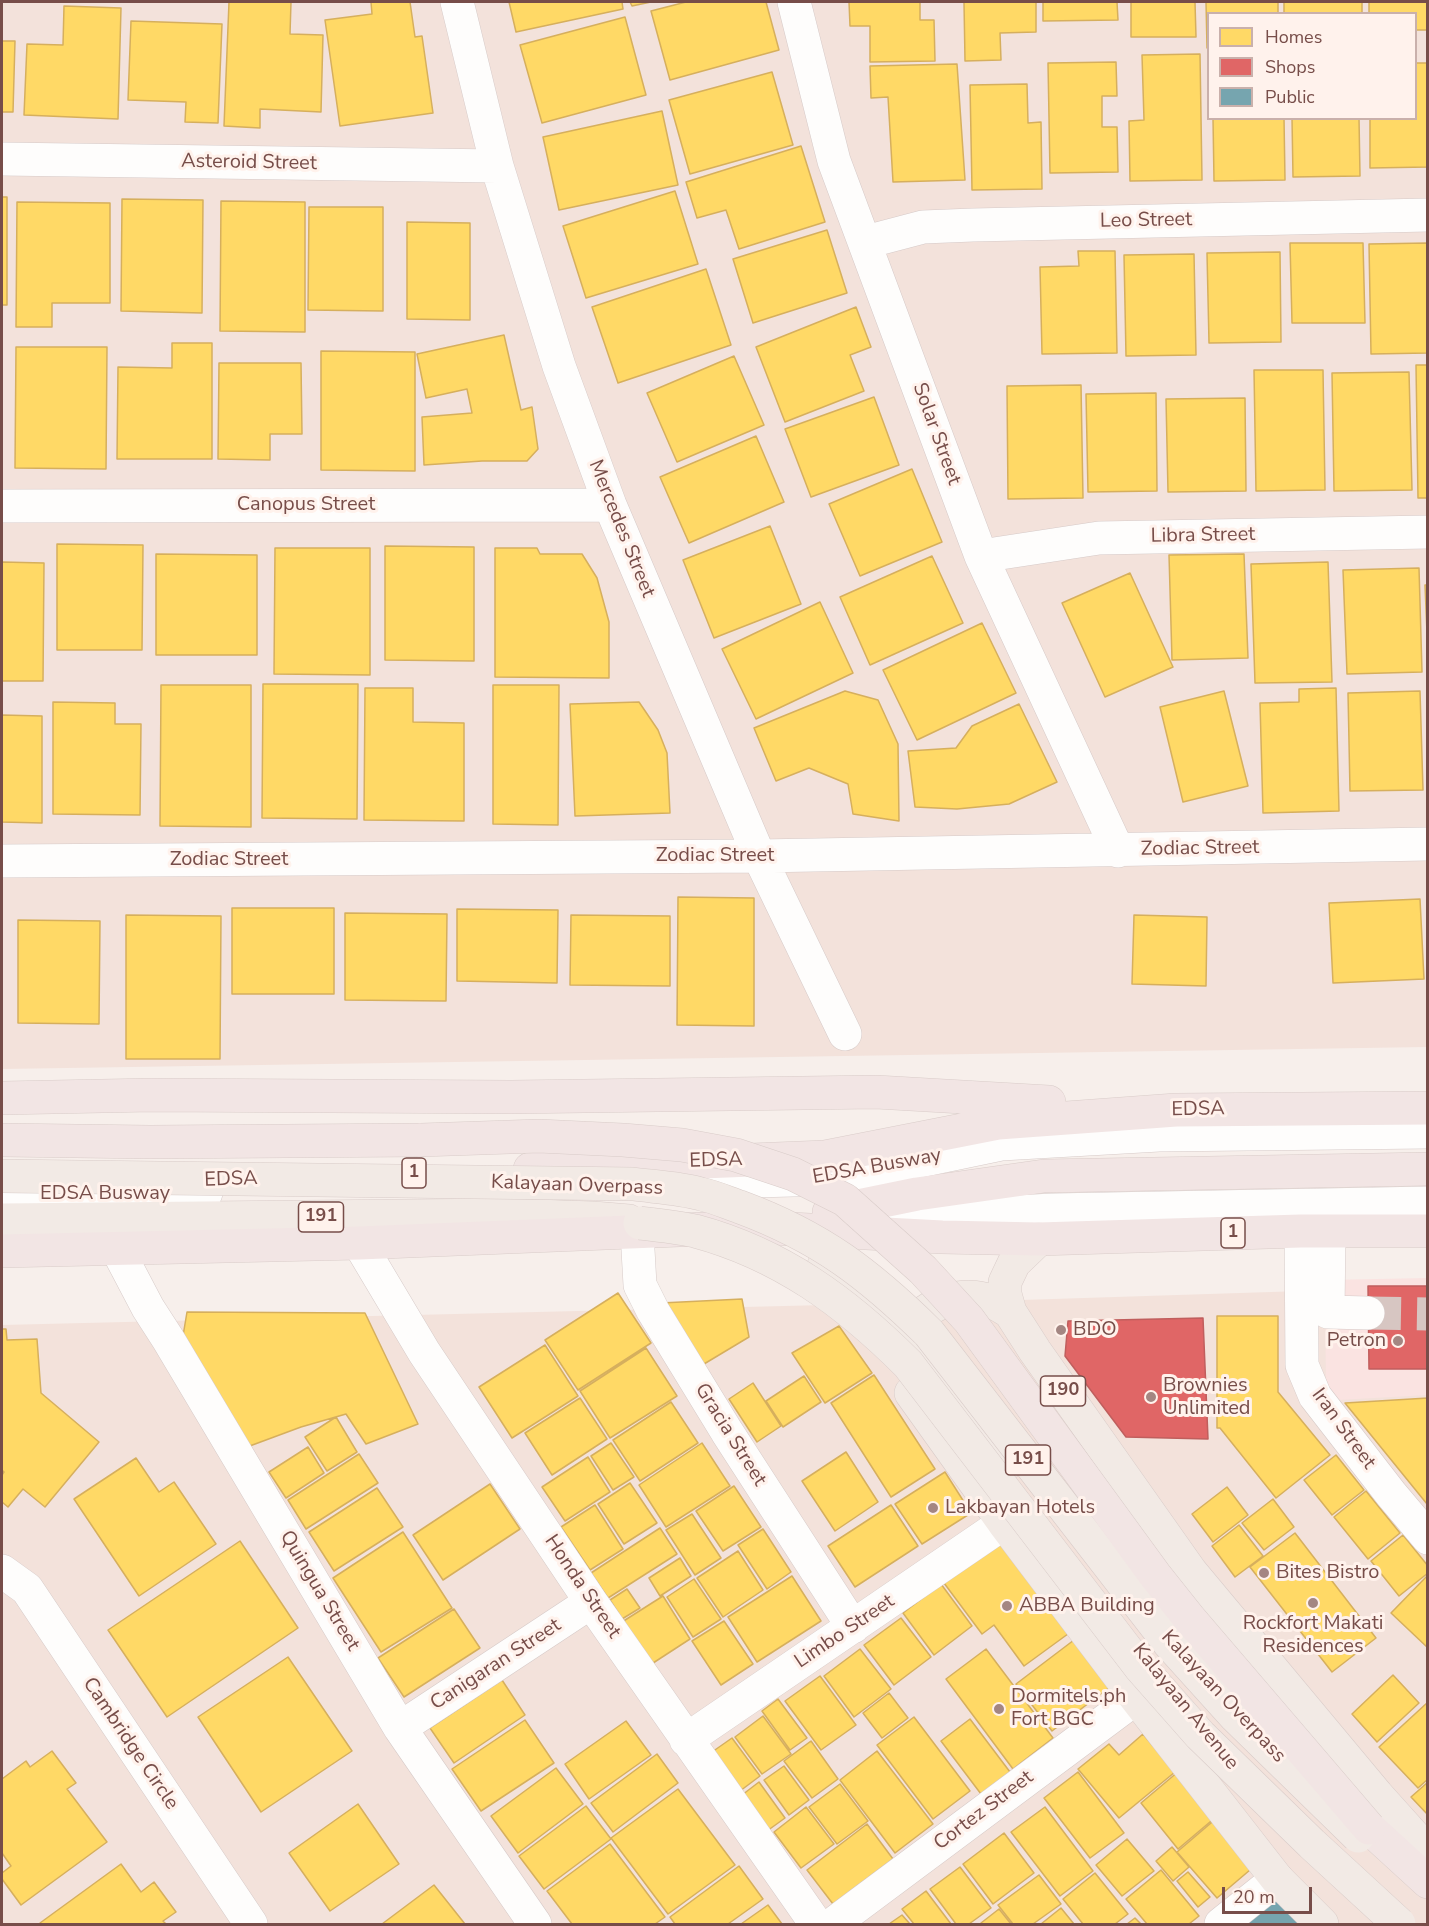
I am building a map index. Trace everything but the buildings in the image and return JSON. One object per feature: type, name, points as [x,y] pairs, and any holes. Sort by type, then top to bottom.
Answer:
[{"type":"highway","name":"1","points":[[2,1098],[152,1095],[511,1097],[876,1092],[1176,1110]]},
{"type":"highway","name":"EDSA","points":[[2,1178],[148,1184],[825,1157],[998,1123],[1176,1110],[1428,1108]]},
{"type":"highway","points":[[2,1140],[150,1142],[421,1140],[539,1136],[623,1140],[682,1145],[736,1155],[792,1174],[845,1200],[923,1270],[969,1320],[1155,1575],[1190,1619],[1369,1828],[1428,1882]]},
{"type":"highway","points":[[753,1227],[917,1194],[1044,1176],[1428,1169]]},
{"type":"highway","name":"1","points":[[2,1251],[359,1242],[753,1227],[942,1237],[1039,1239],[1428,1231]]},
{"type":"main road","name":"Kalayaan Overpass","points":[[2,1178],[633,1184],[701,1194],[786,1225],[817,1241],[854,1266],[891,1296],[929,1333],[1169,1643],[1235,1716],[1358,1836],[1428,1898]]},
{"type":"main road","name":"Kalayaan Overpass","points":[[2,1220],[553,1216],[640,1222],[693,1231],[735,1244],[779,1264],[828,1293],[862,1319],[908,1364],[1140,1667],[1200,1735],[1312,1844],[1399,1924]]},
{"type":"main road","name":"Kalayaan Avenue","points":[[753,1227],[797,1248],[824,1265],[880,1308],[905,1333],[959,1403],[1132,1640],[1269,1811],[1342,1888],[1382,1924]]},
{"type":"main road","name":"190","points":[[1039,1239],[1014,1263],[1005,1282],[1005,1294],[1010,1312],[1191,1572],[1377,1795],[1428,1852]]},
{"type":"main road","points":[[824,1265],[893,1368],[1004,1523],[1136,1698],[1277,1879],[1322,1924]]},
{"type":"main road","points":[[893,1368],[905,1333],[923,1312],[948,1300],[976,1298],[990,1301],[1010,1312]]},
{"type":"main road","points":[[959,1403],[959,1379],[963,1368],[979,1351],[989,1345],[1013,1342],[1035,1351]]},
{"type":"main road","points":[[1200,1735],[1234,1815],[1281,1870],[1340,1924]]},
{"type":"street","name":"Mercedes Street","points":[[457,2],[496,166],[560,366],[610,505],[759,856],[845,1034]]},
{"type":"street","name":"Solar Street","points":[[794,2],[834,161],[981,556],[1118,850]]},
{"type":"street","name":"Asteroid Street","points":[[2,159],[496,166]]},
{"type":"street","name":"Leo Street","points":[[866,242],[923,227],[1428,215]]},
{"type":"street","name":"Canopus Street","points":[[2,506],[610,505]]},
{"type":"street","name":"Libra Street","points":[[981,556],[1099,538],[1428,532]]},
{"type":"street","name":"Zodiac Street","points":[[2,861],[759,856],[1428,844]]},
{"type":"street","name":"EDSA Busway","points":[[2,1194],[149,1195],[833,1179],[1001,1144],[1159,1135],[1428,1132]]},
{"type":"street","points":[[753,1227],[1052,1210],[1428,1203]]},
{"type":"street","name":"Gracia Street","points":[[637,1232],[640,1285],[653,1311],[727,1432],[853,1627]]},
{"type":"street","name":"Iran Street","points":[[1315,1232],[1314,1311],[1302,1365],[1315,1396],[1428,1538]]},
{"type":"street","name":"Honda Street","points":[[359,1242],[424,1352],[591,1602],[816,1924]]},
{"type":"street","name":"Quingua Street","points":[[117,1249],[148,1308],[400,1728],[535,1924]]},
{"type":"street","points":[[1314,1311],[1368,1313]]},
{"type":"street","name":"Limbo Street","points":[[686,1740],[1004,1523]]},
{"type":"street","name":"Cambridge Circle","points":[[2,1571],[27,1589],[251,1924]]},
{"type":"street","name":"Canigaran Street","points":[[400,1728],[591,1602]]},
{"type":"street","name":"Cortez Street","points":[[833,1924],[1136,1698]]},
{"type":"street","points":[[1221,1924],[1277,1879]]},
{"type":"shaded area","points":[[2,2],[1427,2],[1427,1047],[2,1069]]},
{"type":"shaded area","points":[[1427,1278],[1427,1395],[1338,1400],[1326,1385],[1325,1280]]},
{"type":"shaded area","points":[[1427,1287],[1427,1924],[2,1924],[2,1325],[990,1301]]},
{"type":"tunnel","points":[[1368,1313],[1428,1314]]},
{"type":"place","name":"BDO","points":[[1061,1330]]},
{"type":"place","name":"Petron","points":[[1398,1341]]},
{"type":"place","name":"Brownies Unlimited","points":[[1151,1397]]},
{"type":"place","name":"Lakbayan Hotels","points":[[933,1508]]},
{"type":"place","name":"Bites Bistro","points":[[1264,1573]]},
{"type":"place","name":"Rockfort Makati Residences","points":[[1313,1603]]},
{"type":"place","name":"ABBA Building","points":[[1007,1606]]},
{"type":"place","name":"Dormitels.ph Fort BGC","points":[[999,1709]]}]
